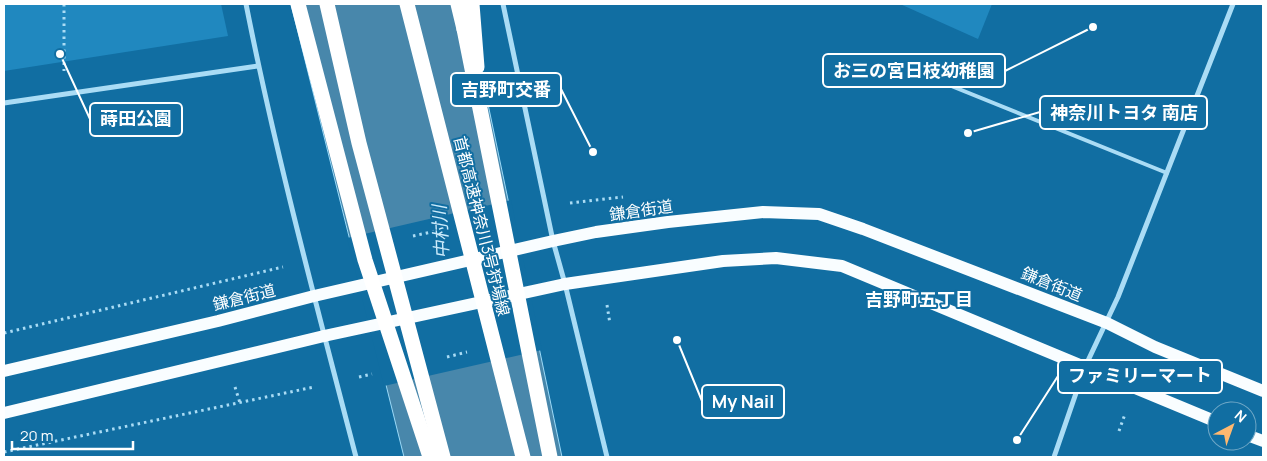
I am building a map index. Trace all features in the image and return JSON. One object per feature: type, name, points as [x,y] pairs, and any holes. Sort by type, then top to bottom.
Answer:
[{"type":"highway","points":[[298,4],[366,260],[430,457]]},
{"type":"highway","points":[[327,4],[359,143],[443,457]]},
{"type":"highway","name":"首都高速神奈川3号狩場線","points":[[407,4],[523,457]]},
{"type":"highway","points":[[458,4],[550,457]]},
{"type":"highway","points":[[472,4],[480,107]]},
{"type":"main road","name":"鎌倉街道","points":[[4,371],[209,323],[314,296],[553,241],[596,232],[659,223],[763,212],[819,214],[946,260],[1107,324],[1155,347],[1263,391]]},
{"type":"main road","points":[[4,414],[324,336],[565,284],[723,261],[776,258],[842,266],[1207,418]]},
{"type":"street","points":[[246,4],[258,66],[324,336],[356,457]]},
{"type":"street","points":[[503,4],[553,241],[607,457]]},
{"type":"street","points":[[1054,457],[1085,367],[1107,324],[1232,4]]},
{"type":"street","points":[[4,103],[258,66]]},
{"type":"lane","points":[[934,79],[1166,173]]},
{"type":"path","points":[[64,4],[64,94]]},
{"type":"path","points":[[445,357],[473,350]]},
{"type":"path","points":[[4,452],[379,372]]},
{"type":"shaded area","points":[[4,4],[221,4],[228,36],[4,71]]},
{"type":"shaded area","points":[[900,4],[992,4],[978,39]]},
{"type":"water","name":"中村川","points":[[291,4],[467,4],[562,457],[404,457]]},
{"type":"pier","points":[[511,200],[542,350],[384,386],[347,238]]},
{"type":"place","name":"お三の宮日枝幼稚園","points":[[1093,27]]},
{"type":"place","name":"蒔田公園","points":[[60,54]]},
{"type":"place","name":"神奈川トヨタ 南店","points":[[968,133]]},
{"type":"place","name":"吉野町交番","points":[[593,152]]},
{"type":"place","name":"My Nail","points":[[677,340]]},
{"type":"place","name":"ファミリーマート","points":[[1017,440]]},
{"type":"district","name":"吉野町五丁目","points":[[919,299]]}]
